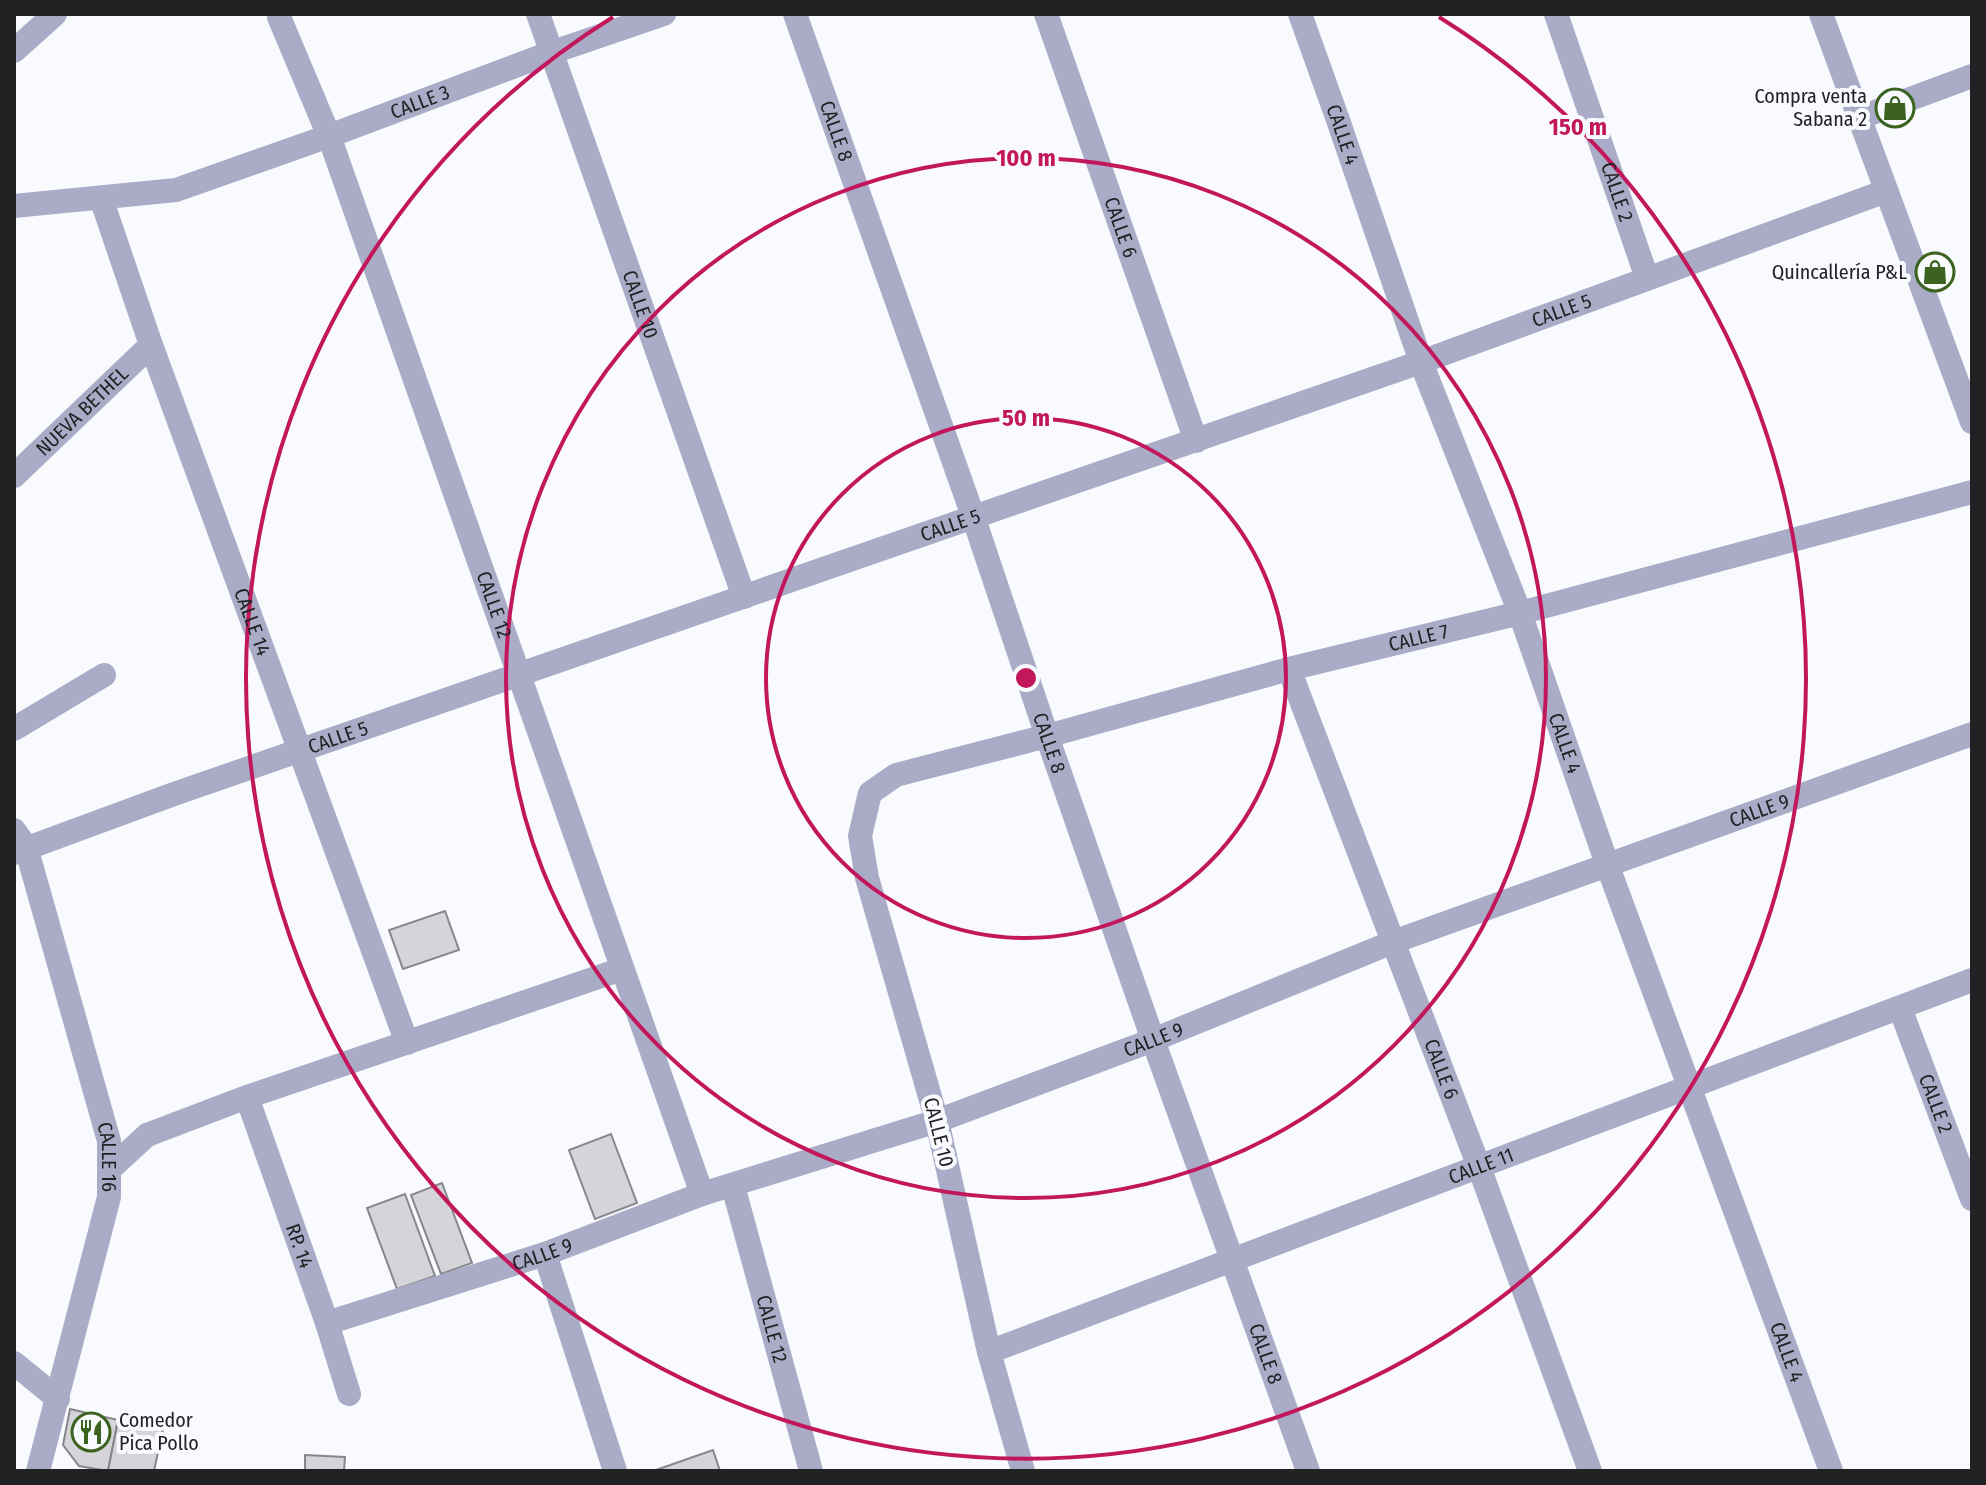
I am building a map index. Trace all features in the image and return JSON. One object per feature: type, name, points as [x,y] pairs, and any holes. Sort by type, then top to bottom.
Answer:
[{"type":"street","points":[[14,51],[55,14]]},
{"type":"street","name":"CALLE 10","points":[[538,14],[744,597]]},
{"type":"street","name":"CALLE 3","points":[[14,206],[176,190],[664,14]]},
{"type":"street","name":"CALLE 8","points":[[795,14],[973,516],[1153,1040],[1308,1471]]},
{"type":"street","name":"CALLE 6","points":[[1046,14],[1196,441]]},
{"type":"street","name":"CALLE 4","points":[[1300,14],[1421,362],[1520,613],[1607,864],[1831,1471]]},
{"type":"street","name":"CALLE 2","points":[[1556,14],[1647,278]]},
{"type":"street","points":[[1821,14],[1972,422]]},
{"type":"street","name":"CALLE 12","points":[[279,17],[329,136],[702,1194]]},
{"type":"street","points":[[1859,118],[1972,76]]},
{"type":"street","name":"CALLE 5","points":[[18,843],[300,751],[1196,441],[1886,191]]},
{"type":"street","name":"CALLE 14","points":[[101,198],[151,345],[407,1043]]},
{"type":"street","name":"NUEVA BETHEL","points":[[14,476],[151,345]]},
{"type":"street","name":"CALLE 7","points":[[870,793],[896,775],[1289,669],[1520,613],[1972,492]]},
{"type":"street","name":"CALLE 6","points":[[1289,669],[1479,1167],[1590,1471]]},
{"type":"street","points":[[14,729],[104,675]]},
{"type":"street","name":"CALLE 9","points":[[327,1323],[545,1254],[702,1194],[937,1121],[1153,1040],[1393,942],[1972,734]]},
{"type":"street","name":"CALLE 10","points":[[870,793],[860,836],[867,878],[937,1121],[989,1352],[1023,1471]]},
{"type":"street","name":"CALLE 16","points":[[18,843],[109,1141],[109,1197],[38,1471]]},
{"type":"street","points":[[109,1170],[147,1135],[247,1097],[622,969]]},
{"type":"street","name":"CALLE 11","points":[[989,1352],[1972,980]]},
{"type":"street","name":"CALLE 2","points":[[1900,1008],[1972,1199]]},
{"type":"street","name":"RP. 14","points":[[247,1097],[349,1394]]},
{"type":"street","name":"CALLE 12","points":[[733,1186],[811,1471]]},
{"type":"street","points":[[545,1254],[615,1471]]},
{"type":"street","points":[[14,1363],[58,1399]]},
{"type":"building","points":[[445,911],[459,950],[403,969],[389,930]]},
{"type":"building","points":[[611,1134],[637,1203],[595,1219],[569,1150]]},
{"type":"building","points":[[442,1183],[472,1263],[441,1274],[411,1195]]},
{"type":"building","points":[[405,1194],[435,1276],[397,1289],[367,1208]]},
{"type":"building","name":"Comedor Pica Pollo","points":[[70,1409],[118,1420],[108,1471],[79,1466],[63,1445]]},
{"type":"building","points":[[118,1420],[163,1429],[154,1471],[108,1471]]},
{"type":"building","points":[[713,1450],[720,1471],[653,1471]]},
{"type":"building","points":[[305,1455],[345,1457],[344,1471],[305,1471]]},
{"type":"place","name":"Compra venta Sabana 2","points":[[1895,108]]},
{"type":"place","name":"Quincallería P&L","points":[[1935,272]]},
{"type":"place","name":"Comedor Pica Pollo","points":[[91,1432]]}]
